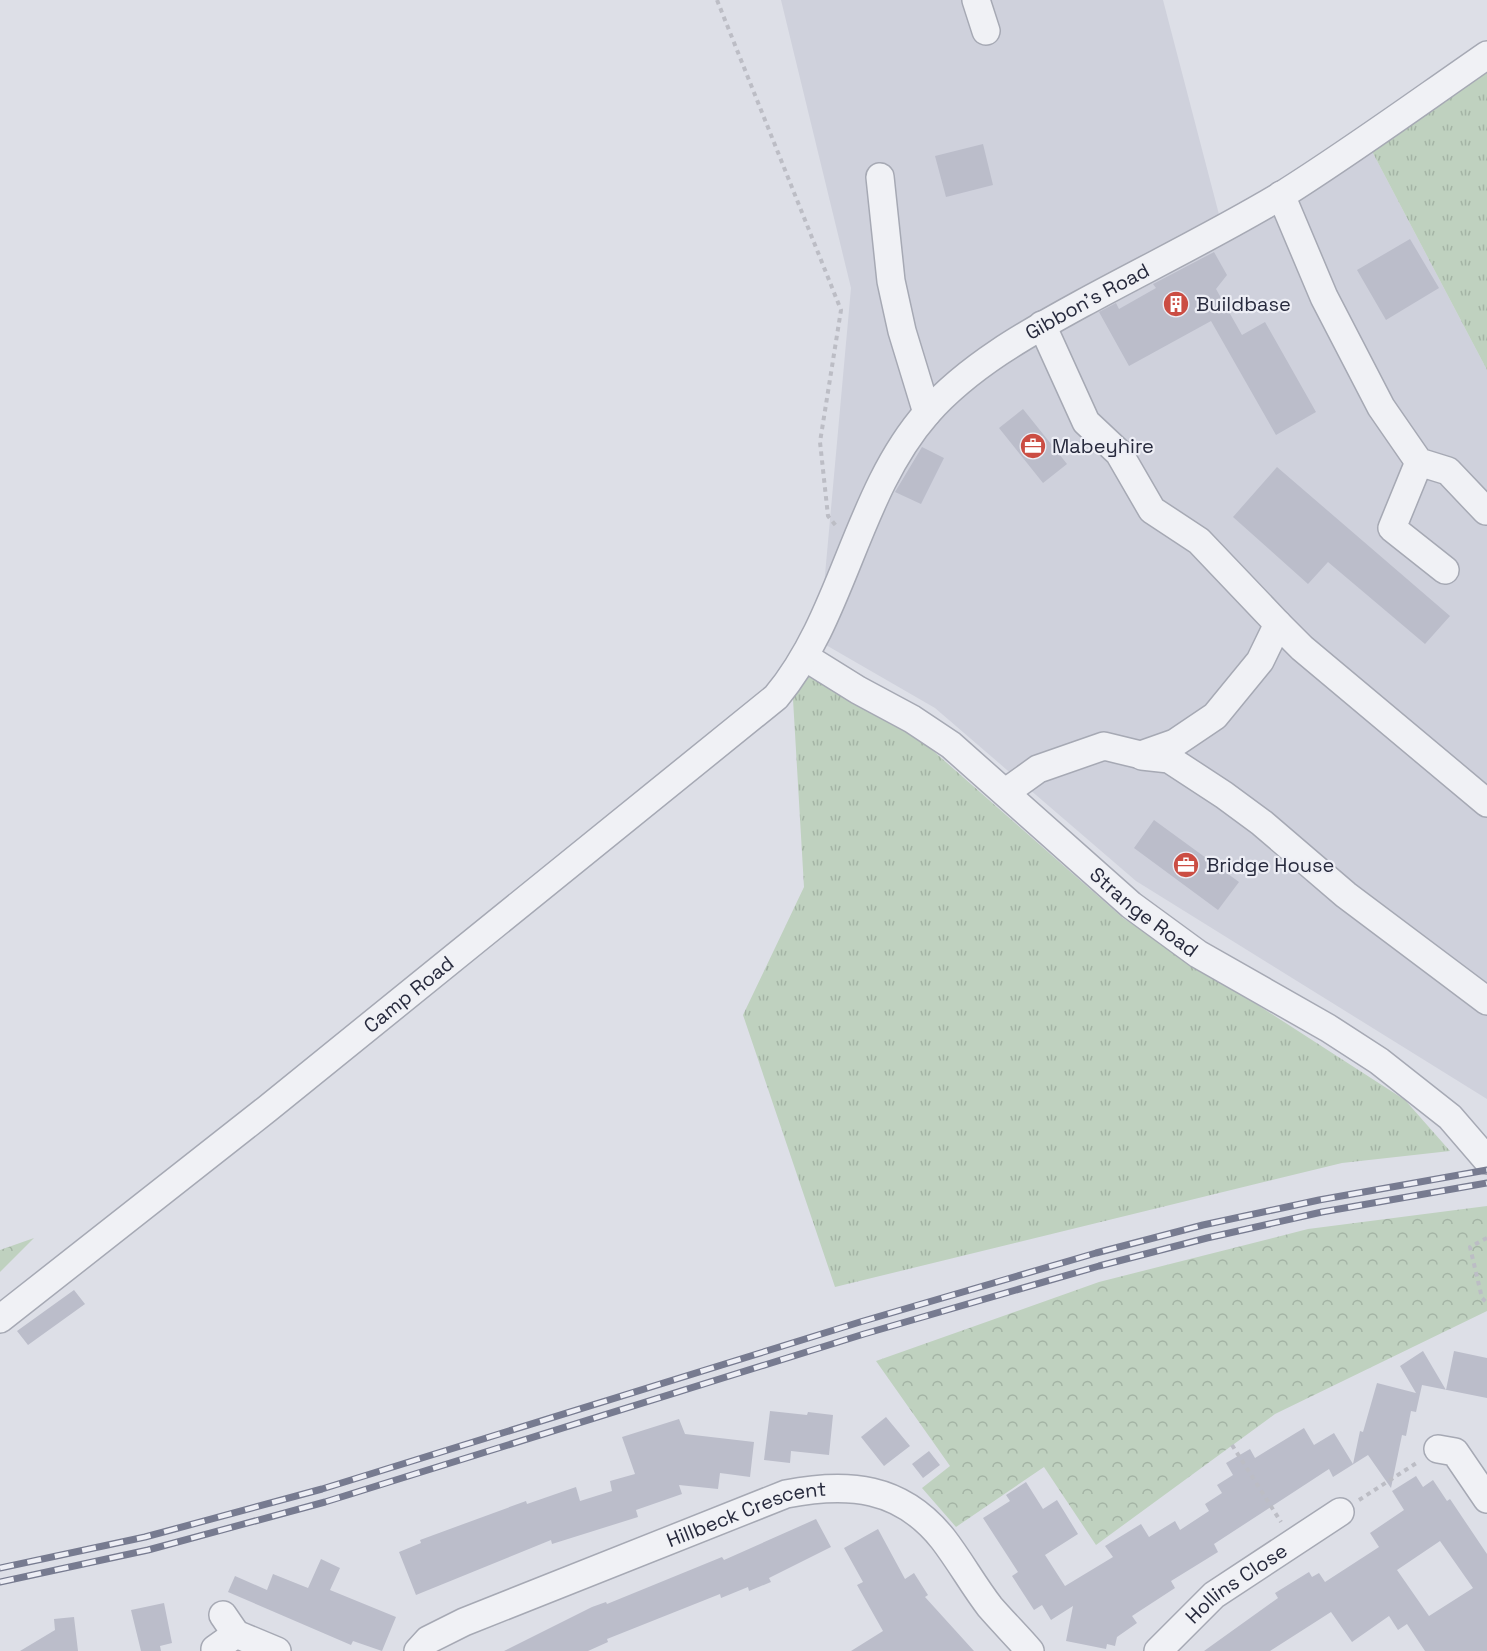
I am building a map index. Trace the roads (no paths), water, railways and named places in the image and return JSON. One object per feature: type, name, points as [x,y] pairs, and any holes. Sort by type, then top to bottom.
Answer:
[{"type":"street","points":[[976,0],[986,31]]},
{"type":"street","name":"Gibbon's Road","points":[[805,657],[885,476],[906,441],[927,413],[951,388],[987,360],[1042,325],[1281,195],[1487,55]]},
{"type":"street","points":[[880,177],[891,281],[902,331],[927,413]]},
{"type":"street","points":[[1281,195],[1334,317],[1381,407],[1419,462],[1448,471],[1486,511]]},
{"type":"street","points":[[1042,325],[1086,422],[1119,453],[1152,510],[1199,542],[1302,648],[1487,803]]},
{"type":"street","points":[[1419,462],[1392,528],[1445,570]]},
{"type":"street","points":[[1141,755],[1175,743],[1215,716],[1260,661],[1278,624]]},
{"type":"street","name":"Strange Road","points":[[805,657],[858,690],[912,719],[951,745],[1131,905],[1198,954],[1328,1028],[1379,1061],[1450,1117],[1487,1160]]},
{"type":"street","name":"Camp Road","points":[[0,1319],[267,1109],[760,713],[790,681],[805,657]]},
{"type":"street","points":[[1006,792],[1038,770],[1104,746],[1169,759],[1262,823],[1346,895],[1487,1001]]},
{"type":"street","points":[[1451,1446],[1487,1499]]},
{"type":"street","name":"Hillbeck Crescent","points":[[418,1651],[428,1640],[464,1622],[786,1494],[820,1487],[853,1487],[912,1507],[942,1538],[990,1606],[1030,1651]]},
{"type":"street","name":"Hollins Close","points":[[1158,1651],[1214,1595],[1294,1543],[1331,1527]]},
{"type":"street","points":[[225,1633],[277,1651]]},
{"type":"railway","points":[[0,1568],[145,1537],[322,1489],[860,1322],[1096,1253],[1203,1225],[1319,1200],[1487,1170]]},
{"type":"railway","points":[[0,1582],[148,1550],[325,1502],[864,1334],[1099,1266],[1322,1212],[1487,1183]]},
{"type":"place","name":"Buildbase","points":[[1176,304]]},
{"type":"place","name":"Mabeyhire","points":[[1033,446]]},
{"type":"place","name":"Bridge House","points":[[1186,865]]}]
